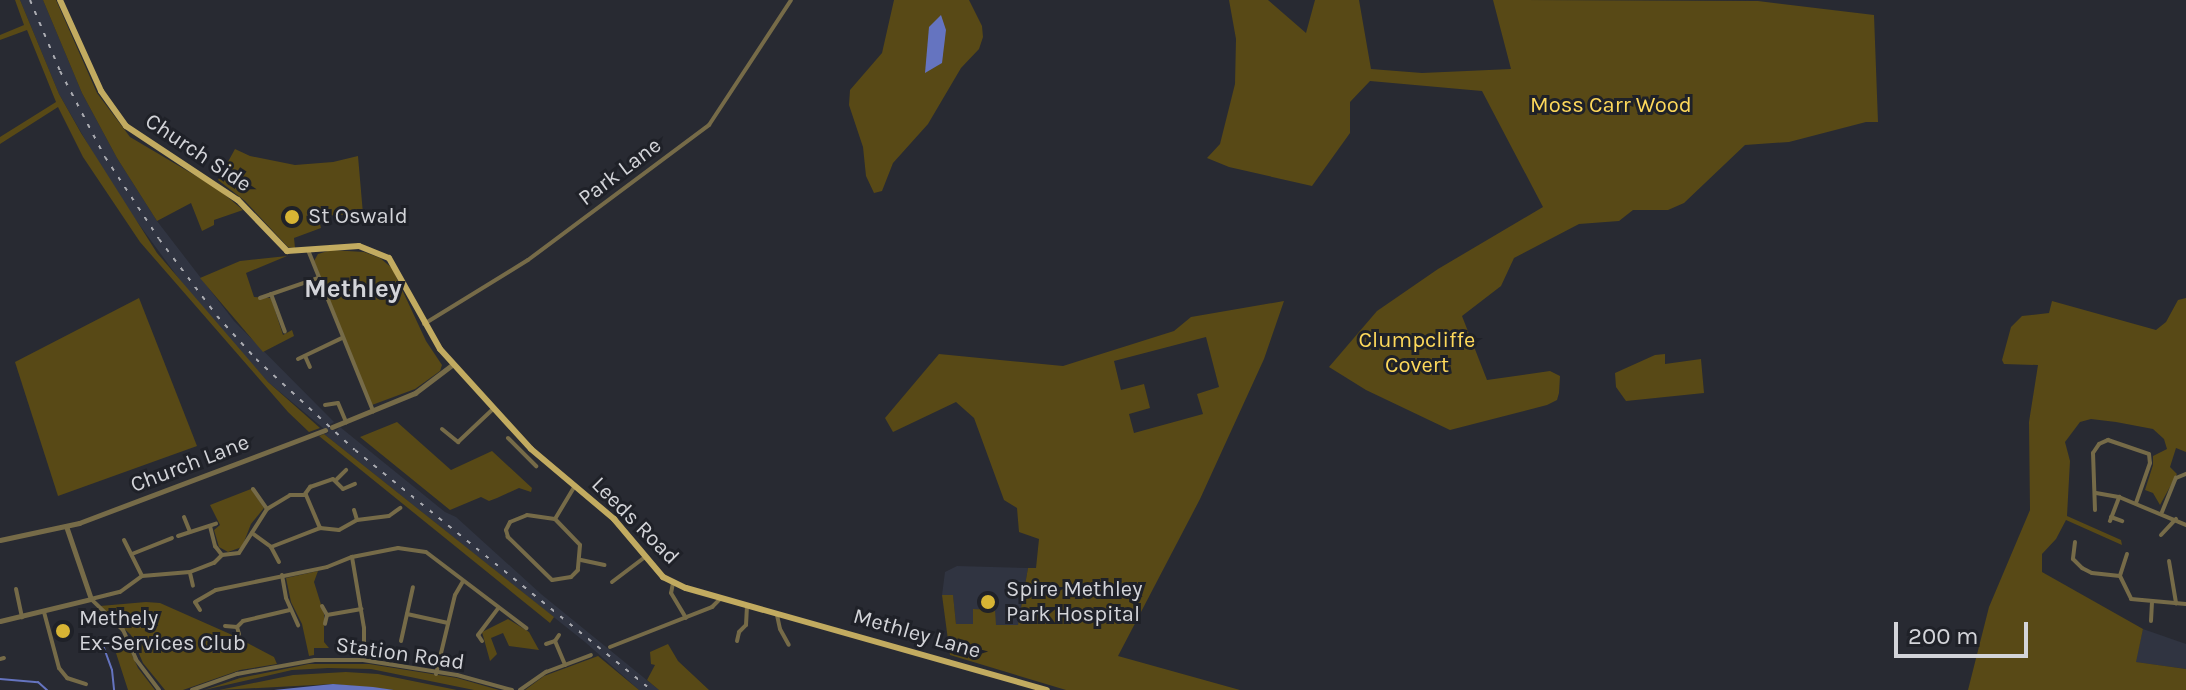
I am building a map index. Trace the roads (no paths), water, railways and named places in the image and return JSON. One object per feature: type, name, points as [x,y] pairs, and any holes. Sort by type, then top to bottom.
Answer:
[{"type":"main road","name":"Church Side","points":[[60,0],[101,91],[126,126],[238,200],[283,249],[359,246],[386,255],[399,271],[424,324],[453,364]]},
{"type":"main road","name":"Leeds Road","points":[[453,364],[526,444],[614,519],[645,557],[673,583],[777,613]]},
{"type":"main road","name":"Methley Lane","points":[[777,613],[1047,690]]},
{"type":"street","name":"Park Lane","points":[[424,324],[528,260],[709,125],[791,0]]},
{"type":"street","points":[[308,250],[373,411]]},
{"type":"street","points":[[260,298],[318,278]]},
{"type":"street","points":[[271,294],[285,332]]},
{"type":"street","points":[[298,359],[342,338]]},
{"type":"street","points":[[305,356],[310,367]]},
{"type":"street","name":"Church Lane","points":[[0,540],[66,526],[346,422],[415,393],[453,364]]},
{"type":"street","points":[[325,405],[338,403],[346,422]]},
{"type":"street","points":[[442,429],[458,442],[492,410]]},
{"type":"street","points":[[508,438],[536,466]]},
{"type":"street","points":[[2095,510],[2093,453],[2099,444],[2112,440],[2147,452],[2150,457],[2136,503]]},
{"type":"street","points":[[520,450],[526,444]]},
{"type":"street","points":[[0,621],[120,592],[142,576],[190,572],[214,563],[222,555],[239,553],[267,509],[286,496],[305,494],[310,487],[337,479],[346,470]]},
{"type":"street","points":[[2162,512],[2176,478],[2186,474]]},
{"type":"street","points":[[337,479],[347,495]]},
{"type":"street","points":[[343,489],[355,484]]},
{"type":"street","points":[[555,519],[575,485]]},
{"type":"street","points":[[253,489],[267,509]]},
{"type":"street","points":[[2096,493],[2119,497],[2162,512],[2186,525]]},
{"type":"street","points":[[305,494],[318,517],[320,528]]},
{"type":"street","points":[[2119,497],[2111,519],[2122,521]]},
{"type":"street","points":[[271,547],[320,528],[346,529],[357,520],[389,516],[400,508]]},
{"type":"street","points":[[354,510],[357,520]]},
{"type":"street","points":[[527,515],[555,519],[580,545],[581,560],[578,570],[571,577],[552,580],[506,530],[510,522],[527,515]]},
{"type":"street","points":[[389,516],[392,522]]},
{"type":"street","points":[[184,517],[190,532]]},
{"type":"street","points":[[2161,535],[2176,518]]},
{"type":"street","points":[[132,554],[213,525],[215,546],[222,555]]},
{"type":"street","points":[[66,526],[91,599],[123,630],[136,659],[159,690]]},
{"type":"street","points":[[252,533],[271,547],[279,562]]},
{"type":"street","points":[[169,547],[172,538]]},
{"type":"street","points":[[124,540],[142,576]]},
{"type":"street","points":[[2075,542],[2070,560],[2092,573],[2120,576]]},
{"type":"street","points":[[200,610],[195,602],[216,590],[327,567],[398,548],[426,552],[526,628]]},
{"type":"street","points":[[2127,554],[2120,576],[2131,599],[2186,604]]},
{"type":"street","points":[[612,582],[645,557]]},
{"type":"street","points":[[353,560],[365,641],[363,660]]},
{"type":"street","points":[[581,560],[604,565]]},
{"type":"street","points":[[2169,561],[2167,568],[2176,603]]},
{"type":"street","points":[[190,572],[193,586]]},
{"type":"street","points":[[282,575],[290,610],[298,625]]},
{"type":"street","points":[[436,674],[455,595],[463,581]]},
{"type":"street","points":[[673,583],[671,593],[686,618]]},
{"type":"street","points":[[401,641],[413,587]]},
{"type":"street","points":[[16,589],[22,617]]},
{"type":"street","points":[[610,647],[712,607],[721,598]]},
{"type":"street","points":[[2151,621],[2152,603]]},
{"type":"street","points":[[737,641],[739,632],[746,625],[747,605]]},
{"type":"street","points":[[322,606],[327,615],[325,624]]},
{"type":"street","points":[[482,641],[478,635],[498,608]]},
{"type":"street","points":[[327,615],[361,609]]},
{"type":"street","points":[[225,626],[237,627],[243,621],[290,610]]},
{"type":"street","points":[[44,612],[59,668],[67,678],[86,684]]},
{"type":"street","points":[[777,613],[780,629],[789,645]]},
{"type":"street","points":[[407,614],[448,623]]},
{"type":"street","points":[[237,627],[239,634]]},
{"type":"street","points":[[546,644],[557,638],[565,665]]},
{"type":"street","points":[[520,690],[546,672],[591,655]]},
{"type":"street","name":"Station Road","points":[[192,690],[237,674],[310,660],[363,660],[457,675],[512,690]]},
{"type":"water","points":[[941,15],[946,30],[942,63],[925,73],[929,27]]},
{"type":"water","points":[[333,684],[373,687],[394,690],[274,690]]},
{"type":"waterway","points":[[100,637],[112,670],[114,690]]},
{"type":"waterway","points":[[0,679],[38,682],[47,690]]},
{"type":"railway","points":[[30,0],[60,71],[105,157],[159,239],[217,316],[256,359],[355,450],[651,690]]},
{"type":"place","name":"St Oswald","points":[[292,217]]},
{"type":"place","name":"Spire Methley Park Hospital","points":[[988,602]]},
{"type":"place","name":"Methely Ex-Services Club","points":[[63,631]]},
{"type":"district","name":"Methley","points":[[353,289]]},
{"type":"park label","name":"Moss Carr Wood","points":[[1611,106]]},
{"type":"park label","name":"Clumpcliffe Covert","points":[[1417,352]]}]
